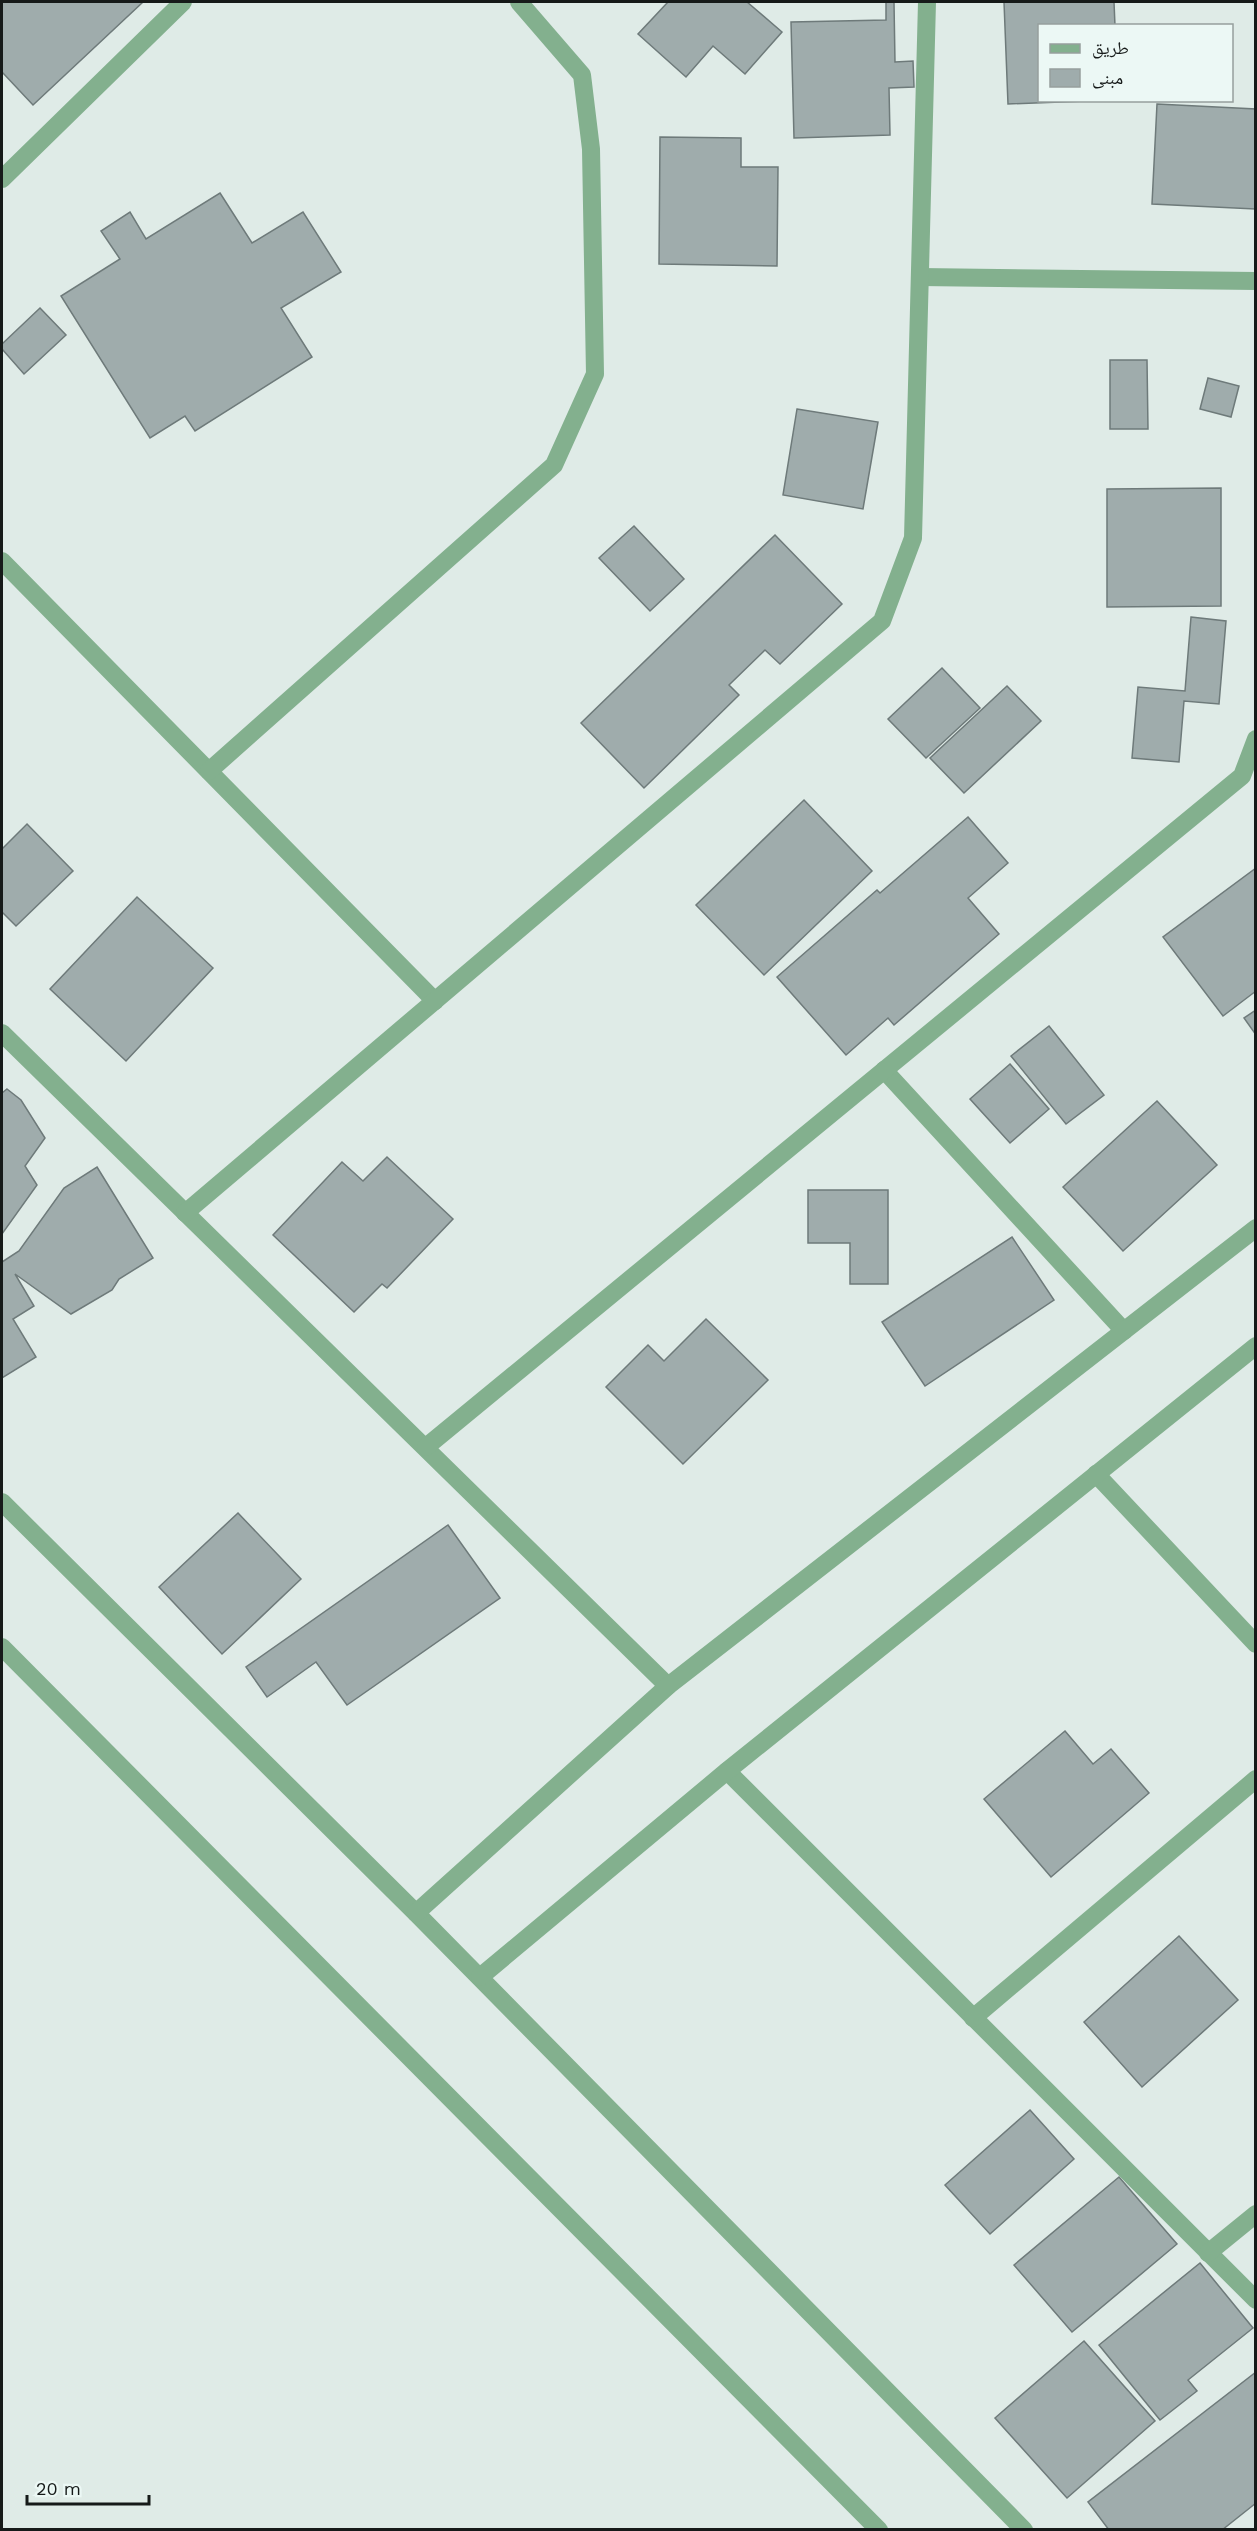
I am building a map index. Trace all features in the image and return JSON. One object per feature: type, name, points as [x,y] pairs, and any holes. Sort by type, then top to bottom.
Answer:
[{"type":"street","points":[[2,179],[183,2]]},
{"type":"street","points":[[209,771],[554,465],[595,374],[591,149],[582,75],[519,2]]},
{"type":"street","points":[[185,1213],[882,621],[913,538],[927,2]]},
{"type":"street","points":[[920,277],[1256,281]]},
{"type":"street","points":[[2,561],[435,1001]]},
{"type":"street","points":[[426,1447],[1242,776],[1256,740]]},
{"type":"street","points":[[2,1034],[668,1686]]},
{"type":"street","points":[[884,1070],[1124,1330]]},
{"type":"street","points":[[416,1913],[668,1686],[1256,1228]]},
{"type":"street","points":[[480,1977],[727,1771],[1256,1346]]},
{"type":"street","points":[[1096,1474],[1256,1644]]},
{"type":"street","points":[[2,1502],[480,1977],[1024,2529]]},
{"type":"street","points":[[2,1647],[879,2529]]},
{"type":"street","points":[[727,1771],[1256,2301]]},
{"type":"street","points":[[973,2018],[1256,1779]]},
{"type":"street","points":[[1208,2253],[1256,2214]]},
{"type":"building","points":[[2,2],[143,2],[33,105],[2,72]]},
{"type":"building","points":[[668,2],[747,2],[782,32],[745,74],[713,46],[686,77],[638,34]]},
{"type":"building","points":[[886,2],[894,2],[895,62],[913,61],[914,87],[889,88],[890,135],[794,138],[791,22],[886,20]]},
{"type":"building","points":[[1004,2],[1114,2],[1115,24],[1038,24],[1038,102],[1060,102],[1008,104]]},
{"type":"building","points":[[1157,104],[1256,109],[1255,209],[1152,204]]},
{"type":"building","points":[[660,137],[741,138],[741,167],[778,167],[777,266],[659,264]]},
{"type":"building","points":[[220,193],[252,243],[303,212],[341,272],[281,308],[312,357],[195,431],[185,416],[150,438],[61,296],[120,259],[101,231],[130,212],[146,239]]},
{"type":"building","points":[[40,308],[66,335],[24,374],[2,349],[2,344]]},
{"type":"building","points":[[1110,360],[1147,360],[1148,429],[1110,429]]},
{"type":"building","points":[[1208,378],[1239,386],[1231,417],[1200,409]]},
{"type":"building","points":[[797,409],[878,422],[863,509],[783,495]]},
{"type":"building","points":[[1221,488],[1221,606],[1107,607],[1107,489]]},
{"type":"building","points":[[634,526],[684,579],[650,611],[599,558]]},
{"type":"building","points":[[775,535],[842,604],[780,664],[765,650],[729,685],[739,695],[644,788],[581,723]]},
{"type":"building","points":[[1191,617],[1226,621],[1219,704],[1184,701],[1179,762],[1132,758],[1138,687],[1185,691]]},
{"type":"building","points":[[942,668],[980,708],[926,758],[888,719]]},
{"type":"building","points":[[1007,686],[1041,721],[964,793],[930,758]]},
{"type":"building","points":[[804,800],[872,871],[764,975],[696,905]]},
{"type":"building","points":[[968,817],[1008,863],[968,898],[999,934],[894,1025],[888,1018],[846,1055],[777,977],[877,890],[880,893]]},
{"type":"building","points":[[27,824],[73,871],[16,926],[2,912],[2,849]]},
{"type":"building","points":[[1256,868],[1256,991],[1223,1016],[1163,937]]},
{"type":"building","points":[[137,897],[213,968],[126,1061],[50,989]]},
{"type":"building","points":[[1256,1010],[1256,1035],[1244,1018]]},
{"type":"building","points":[[1049,1026],[1104,1095],[1066,1124],[1011,1056]]},
{"type":"building","points":[[1010,1064],[1049,1109],[1010,1143],[970,1099]]},
{"type":"building","points":[[7,1089],[21,1100],[45,1138],[25,1166],[37,1185],[2,1234],[2,1093]]},
{"type":"building","points":[[1157,1101],[1217,1165],[1123,1251],[1063,1187]]},
{"type":"building","points":[[387,1157],[453,1219],[387,1288],[382,1284],[354,1312],[273,1235],[342,1162],[363,1181]]},
{"type":"building","points":[[97,1167],[153,1258],[119,1279],[112,1290],[71,1314],[15,1274],[34,1306],[13,1319],[36,1357],[2,1378],[2,1262],[19,1251],[64,1188]]},
{"type":"building","points":[[808,1190],[888,1190],[888,1284],[850,1284],[850,1243],[808,1243]]},
{"type":"building","points":[[1012,1237],[1054,1300],[925,1386],[882,1322]]},
{"type":"building","points":[[706,1319],[768,1380],[683,1464],[606,1387],[648,1345],[664,1361]]},
{"type":"building","points":[[238,1513],[301,1579],[222,1654],[159,1587]]},
{"type":"building","points":[[448,1525],[500,1598],[347,1705],[316,1662],[267,1697],[246,1667]]},
{"type":"building","points":[[1065,1731],[1093,1764],[1111,1749],[1149,1793],[1051,1877],[984,1799]]},
{"type":"building","points":[[1179,1936],[1238,2000],[1142,2087],[1084,2022]]},
{"type":"building","points":[[1030,2110],[1074,2159],[990,2234],[945,2185]]},
{"type":"building","points":[[1119,2177],[1177,2244],[1072,2332],[1014,2265]]},
{"type":"building","points":[[1200,2263],[1253,2328],[1188,2380],[1197,2391],[1160,2420],[1099,2345]]},
{"type":"building","points":[[1084,2341],[1155,2421],[1067,2498],[995,2418]]},
{"type":"building","points":[[1256,2372],[1256,2503],[1222,2530],[1109,2530],[1088,2502]]}]
